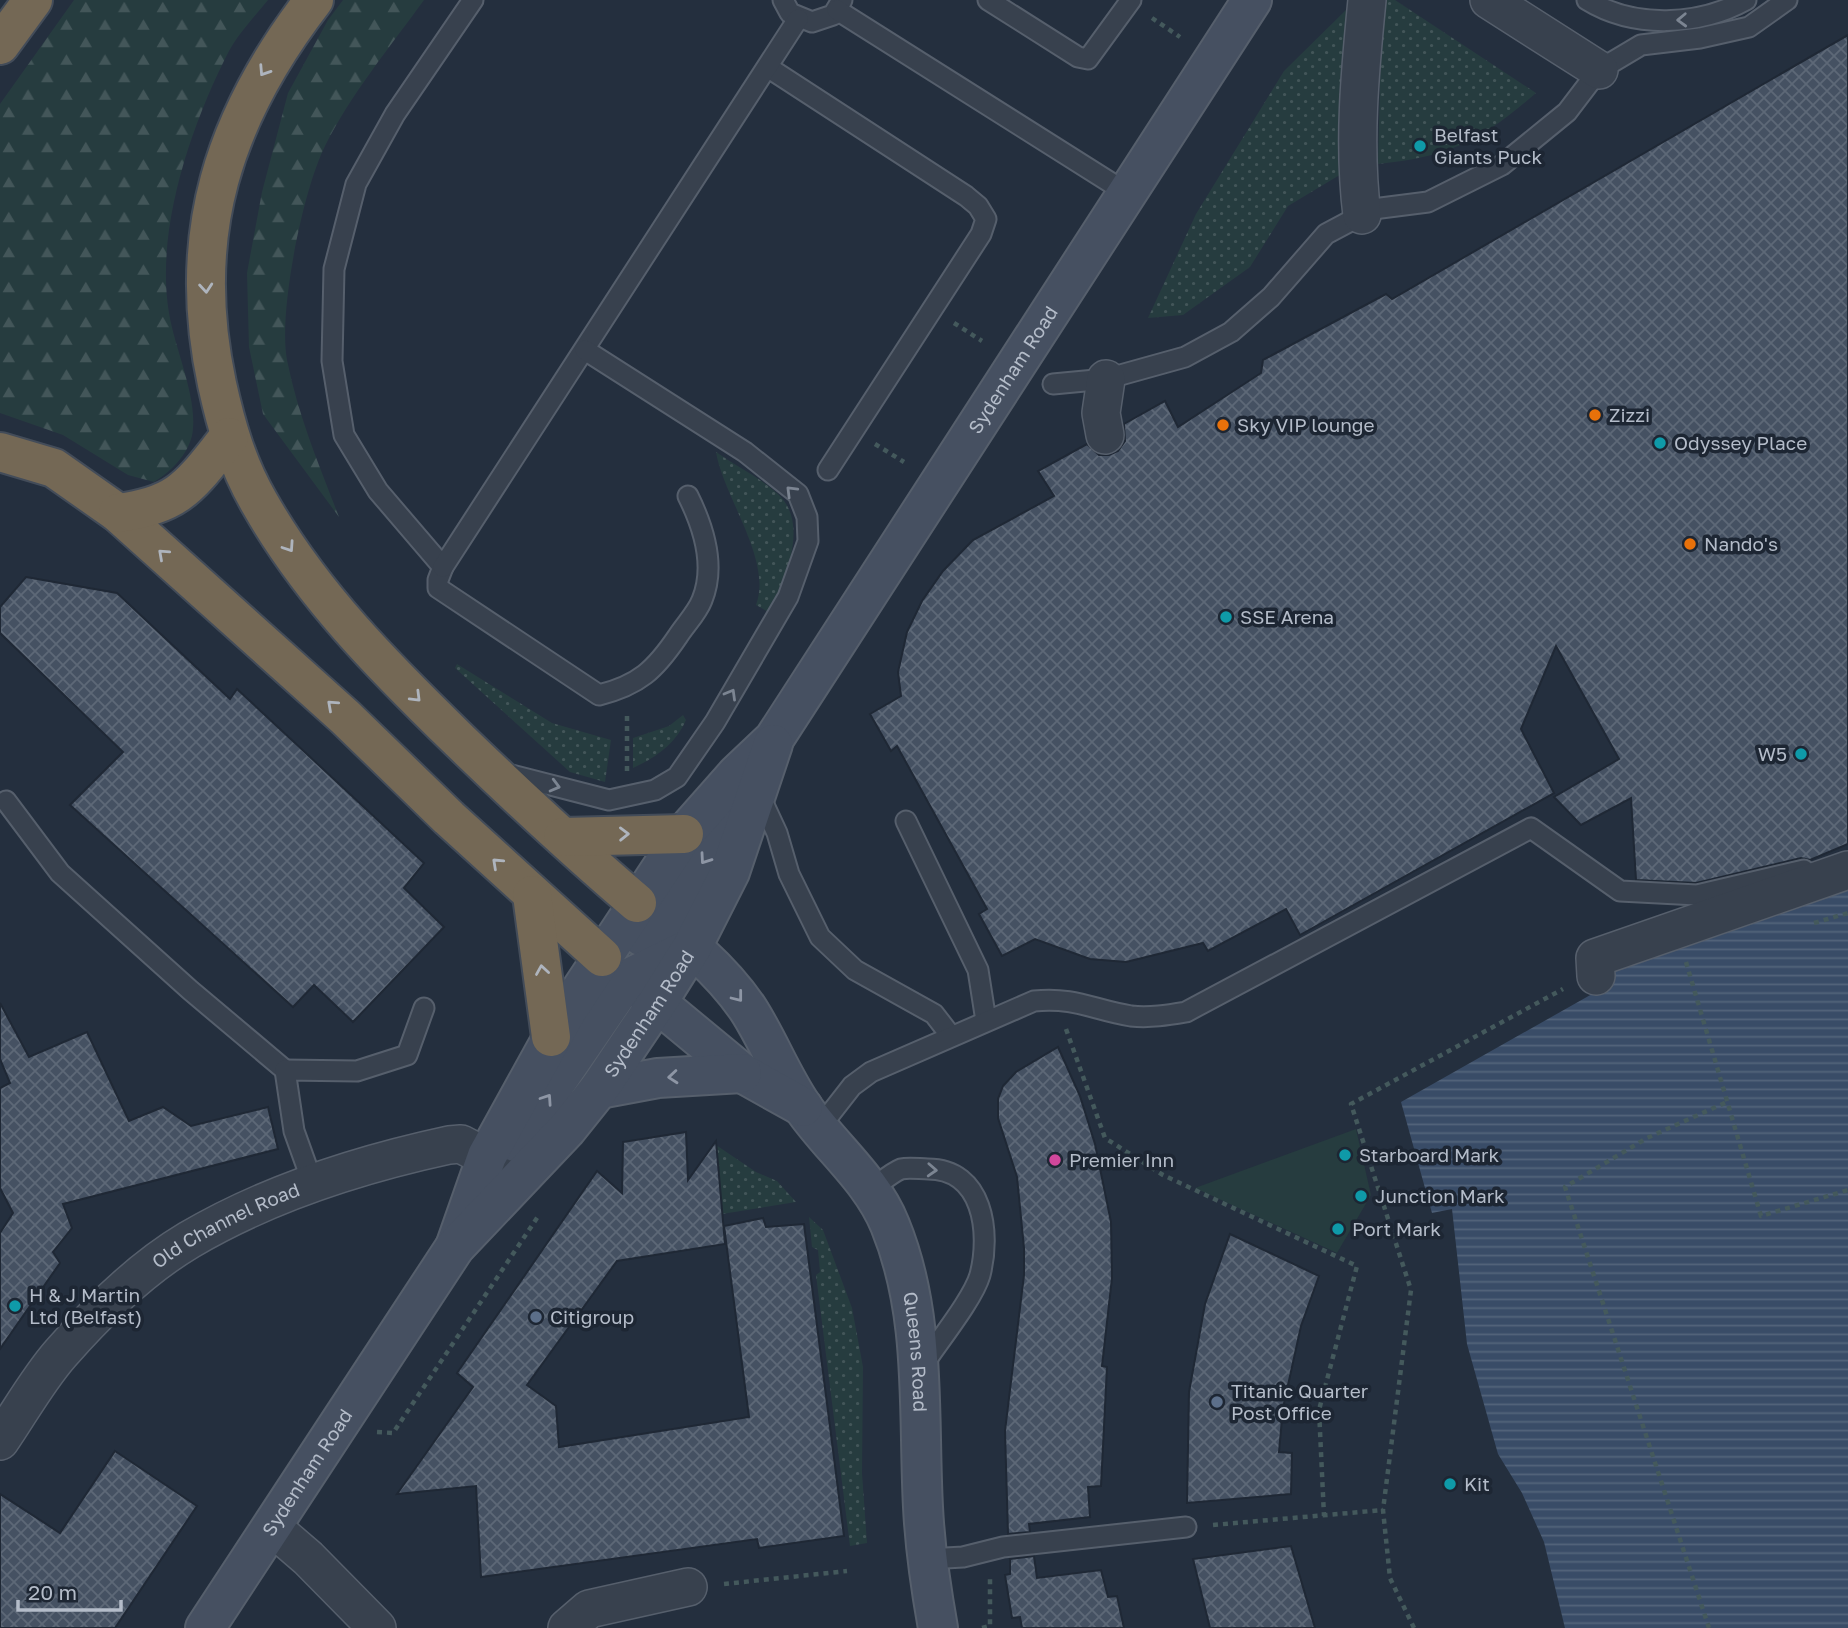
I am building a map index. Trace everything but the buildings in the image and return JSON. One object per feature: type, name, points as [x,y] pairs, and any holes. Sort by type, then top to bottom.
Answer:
[{"type":"highway","points":[[0,45],[29,4]]},
{"type":"highway","points":[[308,8],[258,79],[231,141],[209,220],[205,273],[211,357],[229,438],[258,501],[320,593],[353,634],[489,769],[665,925]]},
{"type":"highway","points":[[118,513],[150,509],[189,487],[229,438]]},
{"type":"highway","points":[[0,452],[54,468],[118,513],[345,717],[532,895],[615,968]]},
{"type":"highway","points":[[563,836],[684,834]]},
{"type":"highway","points":[[532,895],[551,1037]]},
{"type":"street","name":"Sydenham Road","points":[[455,1247],[495,1171],[599,1090],[657,1003],[665,925],[684,834],[749,792],[774,740],[1252,0]]},
{"type":"street","points":[[1362,215],[1359,186],[1360,70],[1367,0]]},
{"type":"street","points":[[1489,0],[1599,70]]},
{"type":"street","points":[[1105,435],[1101,413],[1106,379]]},
{"type":"street","points":[[495,1171],[535,1118],[615,968],[665,925],[749,792]]},
{"type":"street","points":[[1596,976],[1595,958],[1848,870]]},
{"type":"street","name":"Sydenham Road","points":[[205,1628],[455,1247],[495,1171],[551,1037],[615,968],[665,925]]},
{"type":"street","name":"Queens Road","points":[[665,925],[722,976],[748,1009],[811,1117],[870,1190],[889,1223],[911,1298],[921,1368],[923,1508],[938,1628]]},
{"type":"street","name":"Queens Road","points":[[615,968],[742,1073],[811,1117]]},
{"type":"street","points":[[599,1090],[658,1078],[742,1073]]},
{"type":"street","name":"Old Channel Road","points":[[0,1441],[60,1354],[128,1286],[188,1241],[252,1209],[313,1184],[449,1144],[461,1144],[495,1171]]},
{"type":"street","points":[[272,1527],[308,1558],[377,1628]]},
{"type":"street","points":[[567,1628],[589,1609],[688,1587]]},
{"type":"lane","points":[[443,567],[378,491],[344,435],[332,361],[334,269],[356,184],[395,114],[473,0]]},
{"type":"lane","points":[[783,0],[790,13],[798,19],[820,22],[840,5],[1127,193]]},
{"type":"lane","points":[[988,0],[1078,57],[1088,59],[1130,1]]},
{"type":"lane","points":[[1587,0],[1638,19],[1689,21],[1746,0]]},
{"type":"lane","points":[[1053,383],[1106,379],[1185,357],[1231,332],[1271,297],[1326,234],[1373,209],[1428,202],[1502,165],[1567,112],[1599,70],[1641,45],[1700,38],[1749,27],[1787,0]]},
{"type":"lane","points":[[688,496],[704,528],[707,567],[702,600],[659,664],[627,688],[599,695],[438,588],[443,567],[769,68],[798,19]]},
{"type":"lane","points":[[769,68],[966,196],[978,206],[986,219],[981,234],[828,470]]},
{"type":"lane","points":[[489,769],[609,800],[655,790],[677,777],[715,722],[788,597],[808,541],[807,517],[797,494],[745,452],[585,350]]},
{"type":"lane","points":[[749,792],[777,833],[789,874],[820,937],[855,970],[934,1014],[951,1036]]},
{"type":"lane","points":[[6,801],[60,873],[285,1070],[294,1131],[313,1184]]},
{"type":"lane","points":[[906,821],[978,970],[986,1021]]},
{"type":"lane","points":[[811,1117],[871,1072],[1034,1001],[1063,998],[1131,1016],[1157,1017],[1186,1013],[1531,828],[1620,891],[1697,895],[1820,867],[1848,856]]},
{"type":"lane","points":[[285,1070],[357,1071],[407,1055],[424,1008]]},
{"type":"lane","points":[[870,1190],[902,1169],[939,1169],[960,1176],[976,1197],[980,1209],[984,1241],[980,1276],[965,1306],[921,1368]]},
{"type":"lane","points":[[928,1559],[963,1558],[1003,1547],[1186,1527]]},
{"type":"path","points":[[1130,1],[1180,37]]},
{"type":"path","points":[[626,779],[627,688]]},
{"type":"path","points":[[1811,924],[1848,913]]},
{"type":"path","points":[[1698,957],[1686,961],[1761,1216],[1848,1190]]},
{"type":"path","points":[[1414,1628],[1390,1578],[1382,1510],[1410,1290],[1352,1104],[1554,992],[1596,976]]},
{"type":"path","points":[[1054,999],[1105,1138],[1163,1175],[1357,1266],[1319,1409],[1324,1516]]},
{"type":"path","points":[[1709,1628],[1565,1187],[1647,1138],[1727,1102]]},
{"type":"path","points":[[393,1433],[544,1209]]},
{"type":"path","points":[[1186,1527],[1382,1510]]},
{"type":"path","points":[[982,1628],[990,1626],[989,1551]]},
{"type":"path","points":[[688,1587],[847,1571]]},
{"type":"green space","points":[[74,0],[268,0],[229,51],[202,111],[180,179],[167,247],[166,281],[169,313],[191,401],[193,428],[189,445],[180,460],[154,482],[128,475],[63,435],[0,413],[0,104]]},
{"type":"green space","points":[[343,0],[424,0],[359,89],[325,146],[309,191],[294,252],[286,312],[287,360],[303,420],[339,517],[263,414],[249,347],[247,273],[262,192],[288,93],[328,20]]},
{"type":"green space","points":[[1382,0],[1395,0],[1536,93],[1499,123],[1464,143],[1425,157],[1378,164]]},
{"type":"green space","points":[[1350,6],[1343,173],[1288,206],[1250,267],[1183,315],[1148,318],[1196,214],[1284,71]]},
{"type":"green space","points":[[716,452],[772,489],[788,507],[793,522],[791,553],[770,613],[756,605],[758,569],[753,549],[720,469]]},
{"type":"green space","points":[[457,664],[552,723],[611,740],[605,782],[570,772],[455,668]]},
{"type":"green space","points":[[683,715],[686,720],[671,743],[657,755],[633,768],[633,738],[669,726]]},
{"type":"green space","points":[[1356,1129],[1371,1195],[1337,1253],[1195,1188]]},
{"type":"green space","points":[[716,1145],[756,1172],[777,1181],[796,1202],[722,1214]]},
{"type":"green space","points":[[809,1217],[823,1230],[852,1308],[863,1367],[862,1473],[867,1543],[850,1546],[816,1275],[820,1272],[818,1250],[812,1247]]},
{"type":"water","points":[[1848,882],[1848,1628],[1565,1628],[1544,1542],[1522,1493],[1498,1454],[1467,1344],[1452,1209],[1432,1213],[1401,1102],[1608,985],[1602,963]]},
{"type":"place","name":"Belfast Giants Puck","points":[[1420,146]]},
{"type":"place","name":"Zizzi","points":[[1595,415]]},
{"type":"place","name":"Sky VIP lounge","points":[[1223,425]]},
{"type":"place","name":"Odyssey Place","points":[[1660,443]]},
{"type":"place","name":"Nando's","points":[[1690,544]]},
{"type":"place","name":"SSE Arena","points":[[1226,617]]},
{"type":"place","name":"W5","points":[[1801,754]]},
{"type":"place","name":"Starboard Mark","points":[[1345,1155]]},
{"type":"place","name":"Premier Inn","points":[[1055,1160]]},
{"type":"place","name":"Junction Mark","points":[[1361,1196]]},
{"type":"place","name":"Port Mark","points":[[1338,1229]]},
{"type":"place","name":"H & J Martin Ltd (Belfast)","points":[[15,1306]]},
{"type":"place","name":"Citigroup","points":[[536,1317]]},
{"type":"place","name":"Titanic Quarter Post Office","points":[[1217,1402]]},
{"type":"place","name":"Kit","points":[[1450,1484]]}]
